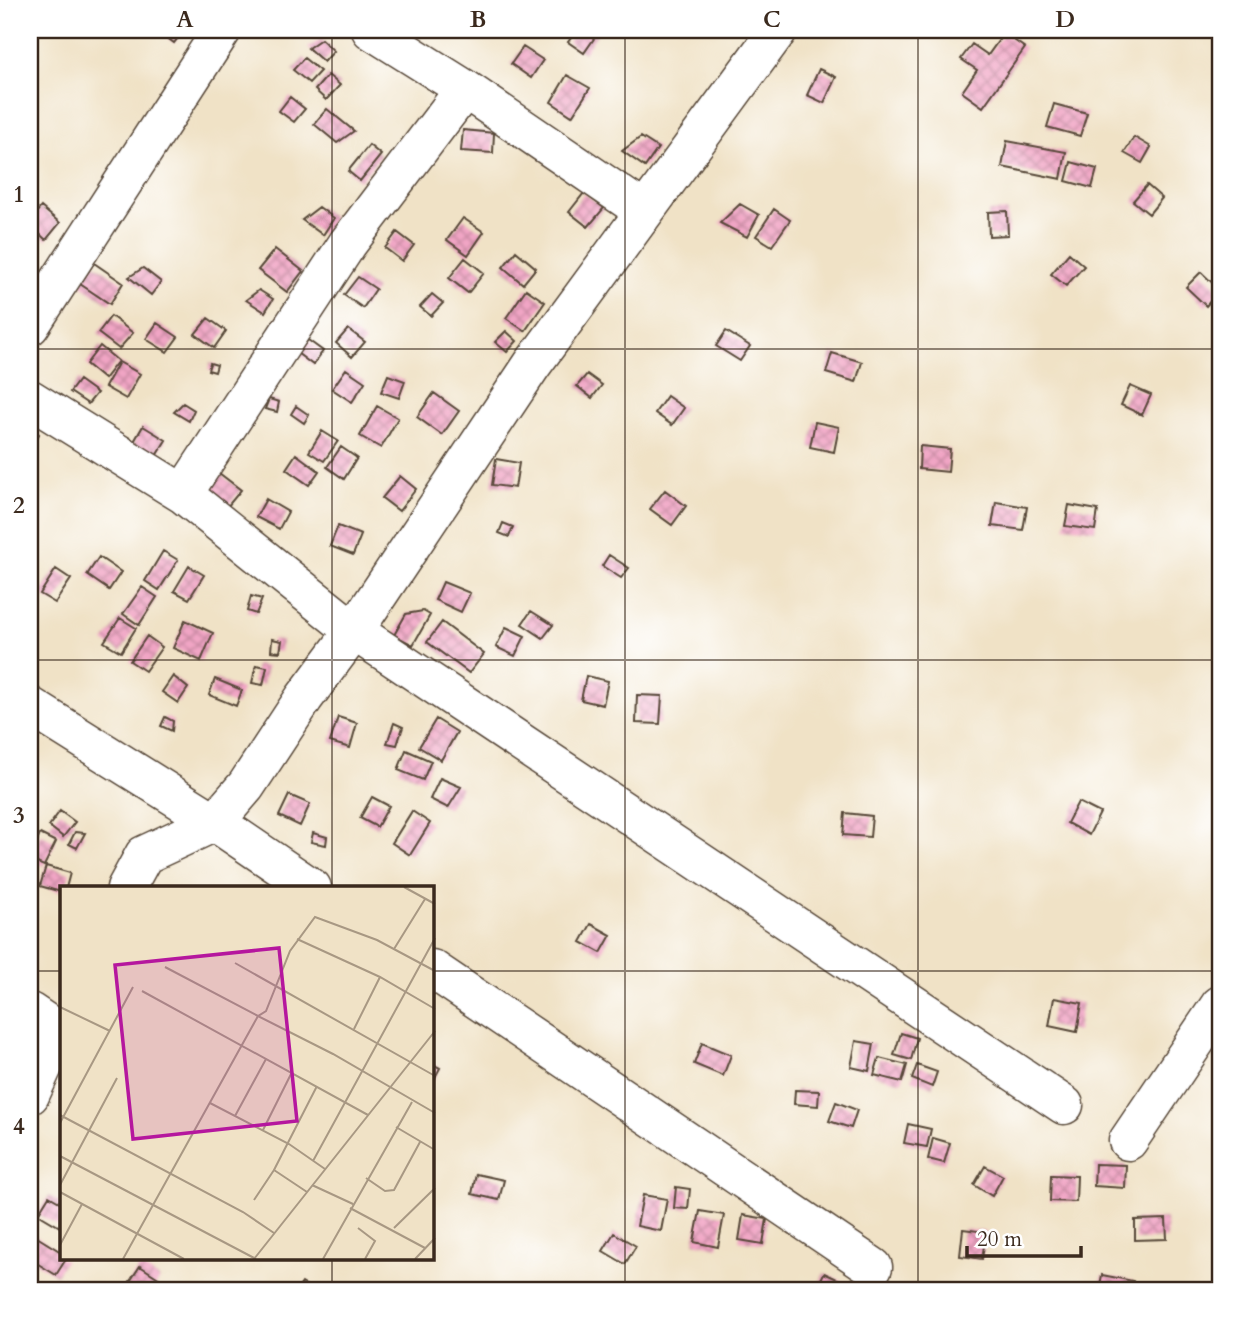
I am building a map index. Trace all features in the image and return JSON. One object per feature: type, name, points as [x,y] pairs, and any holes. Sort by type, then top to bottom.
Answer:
[{"type":"street","points":[[30,326],[222,30]]},
{"type":"street","points":[[371,30],[465,89],[644,211]]},
{"type":"street","points":[[127,886],[144,855],[215,822],[246,786],[304,698],[354,631],[531,365],[778,30]]},
{"type":"street","points":[[183,494],[348,243],[465,89]]},
{"type":"street","points":[[30,399],[183,494],[354,631],[1064,1105]]},
{"type":"street","points":[[30,706],[215,822],[309,886]]},
{"type":"street","points":[[434,970],[873,1267]]},
{"type":"street","points":[[1128,1141],[1220,1005]]},
{"type":"street","points":[[30,1095],[53,1026]]},
{"type":"building","points":[[157,30],[184,30],[174,43]]},
{"type":"building","points":[[577,30],[600,30],[584,53],[568,42]]},
{"type":"building","points":[[1004,33],[1025,48],[983,107],[962,92],[977,70],[961,59],[972,44],[988,55]]},
{"type":"building","points":[[321,39],[334,51],[324,62],[308,48]]},
{"type":"building","points":[[523,47],[543,60],[531,78],[511,64]]},
{"type":"building","points":[[304,58],[320,71],[309,83],[293,70]]},
{"type":"building","points":[[819,69],[836,77],[824,103],[807,95]]},
{"type":"building","points":[[328,75],[340,85],[326,100],[315,90]]},
{"type":"building","points":[[567,75],[590,88],[572,116],[551,102]]},
{"type":"building","points":[[290,97],[305,109],[294,122],[279,111]]},
{"type":"building","points":[[1054,104],[1087,113],[1080,136],[1047,127]]},
{"type":"building","points":[[327,109],[354,131],[337,143],[314,124]]},
{"type":"building","points":[[463,130],[494,133],[493,153],[461,151]]},
{"type":"building","points":[[30,136],[39,141],[30,158]]},
{"type":"building","points":[[641,137],[658,148],[645,167],[622,151]]},
{"type":"building","points":[[1134,137],[1151,147],[1142,163],[1124,153]]},
{"type":"building","points":[[1007,141],[1066,152],[1061,179],[1002,167]]},
{"type":"building","points":[[369,145],[381,155],[360,181],[348,171]]},
{"type":"building","points":[[1071,162],[1097,169],[1092,188],[1066,181]]},
{"type":"building","points":[[1147,185],[1162,198],[1149,214],[1133,201]]},
{"type":"building","points":[[584,193],[604,208],[588,227],[569,212]]},
{"type":"building","points":[[740,204],[759,215],[747,237],[720,223]]},
{"type":"building","points":[[41,207],[60,223],[46,240],[30,225],[30,220]]},
{"type":"building","points":[[319,207],[334,218],[323,235],[302,220]]},
{"type":"building","points":[[774,209],[790,220],[772,246],[756,236]]},
{"type":"building","points":[[1007,211],[1008,235],[989,236],[988,212]]},
{"type":"building","points":[[463,218],[484,232],[468,255],[447,240]]},
{"type":"building","points":[[397,232],[414,245],[402,261],[385,248]]},
{"type":"building","points":[[275,249],[303,271],[287,292],[258,270]]},
{"type":"building","points":[[516,251],[536,268],[523,284],[503,267]]},
{"type":"building","points":[[1069,253],[1084,266],[1066,286],[1051,274]]},
{"type":"building","points":[[465,258],[484,273],[468,293],[449,278]]},
{"type":"building","points":[[94,263],[123,283],[110,304],[80,284]]},
{"type":"building","points":[[143,268],[161,282],[151,295],[129,277]]},
{"type":"building","points":[[1201,272],[1220,290],[1206,306],[1186,287]]},
{"type":"building","points":[[358,277],[376,289],[363,308],[344,295]]},
{"type":"building","points":[[526,289],[545,302],[525,331],[506,318]]},
{"type":"building","points":[[259,290],[273,299],[265,312],[246,300]]},
{"type":"building","points":[[432,294],[443,303],[431,316],[420,307]]},
{"type":"building","points":[[111,316],[133,333],[119,349],[98,333]]},
{"type":"building","points":[[208,318],[226,331],[214,348],[195,334]]},
{"type":"building","points":[[157,323],[178,337],[167,352],[146,339]]},
{"type":"building","points":[[348,329],[365,342],[352,357],[336,343]]},
{"type":"building","points":[[506,331],[517,341],[507,352],[495,342]]},
{"type":"building","points":[[726,331],[750,346],[740,361],[716,346]]},
{"type":"building","points":[[308,340],[323,351],[313,365],[297,353]]},
{"type":"building","points":[[100,346],[118,361],[104,379],[86,364]]},
{"type":"building","points":[[832,353],[862,362],[856,382],[826,373]]},
{"type":"building","points":[[119,362],[140,374],[126,399],[105,387]]},
{"type":"building","points":[[210,363],[217,365],[215,372],[208,370]]},
{"type":"building","points":[[346,369],[365,382],[352,402],[332,389]]},
{"type":"building","points":[[587,374],[602,385],[592,398],[577,386]]},
{"type":"building","points":[[388,375],[405,381],[399,398],[381,392]]},
{"type":"building","points":[[79,380],[97,393],[88,404],[70,392]]},
{"type":"building","points":[[1130,386],[1151,395],[1142,415],[1121,405]]},
{"type":"building","points":[[434,393],[459,411],[442,435],[417,417]]},
{"type":"building","points":[[667,396],[684,408],[672,425],[655,413]]},
{"type":"building","points":[[269,399],[279,402],[277,412],[265,409]]},
{"type":"building","points":[[183,403],[194,410],[189,421],[174,412]]},
{"type":"building","points":[[296,406],[309,415],[304,423],[291,414]]},
{"type":"building","points":[[377,406],[398,418],[381,448],[360,436]]},
{"type":"building","points":[[815,422],[839,427],[834,452],[810,447]]},
{"type":"building","points":[[143,426],[166,440],[154,459],[132,445]]},
{"type":"building","points":[[30,428],[39,434],[30,450]]},
{"type":"building","points":[[322,431],[338,441],[324,461],[309,452]]},
{"type":"building","points":[[920,446],[950,449],[948,472],[919,469]]},
{"type":"building","points":[[341,447],[357,458],[344,479],[327,467]]},
{"type":"building","points":[[296,454],[319,471],[309,485],[286,469]]},
{"type":"building","points":[[496,459],[519,463],[515,488],[492,485]]},
{"type":"building","points":[[219,473],[241,490],[227,507],[206,490]]},
{"type":"building","points":[[400,476],[416,489],[399,511],[382,498]]},
{"type":"building","points":[[665,490],[686,506],[672,525],[650,509]]},
{"type":"building","points":[[266,499],[288,512],[279,529],[256,517]]},
{"type":"building","points":[[996,502],[1027,507],[1023,530],[992,526]]},
{"type":"building","points":[[1069,505],[1098,510],[1095,530],[1065,526]]},
{"type":"building","points":[[503,523],[513,527],[509,537],[499,533]]},
{"type":"building","points":[[338,526],[361,535],[353,555],[330,546]]},
{"type":"building","points":[[163,551],[178,560],[159,590],[145,581]]},
{"type":"building","points":[[609,555],[629,568],[621,578],[602,566]]},
{"type":"building","points":[[99,557],[121,572],[109,590],[87,575]]},
{"type":"building","points":[[189,566],[204,575],[189,599],[174,591]]},
{"type":"building","points":[[56,569],[71,579],[55,603],[40,594]]},
{"type":"building","points":[[443,582],[470,593],[461,612],[435,600]]},
{"type":"building","points":[[142,587],[157,597],[139,625],[123,614]]},
{"type":"building","points":[[251,596],[262,599],[256,614],[247,611]]},
{"type":"building","points":[[423,611],[430,615],[413,645],[394,635],[406,614]]},
{"type":"building","points":[[531,611],[553,625],[543,638],[522,624]]},
{"type":"building","points":[[120,618],[136,628],[121,652],[104,642]]},
{"type":"building","points":[[185,620],[213,633],[201,661],[173,648]]},
{"type":"building","points":[[442,622],[484,654],[469,673],[427,642]]},
{"type":"building","points":[[506,627],[525,636],[515,656],[496,647]]},
{"type":"building","points":[[147,636],[162,647],[145,671],[130,661]]},
{"type":"building","points":[[272,639],[282,641],[280,652],[271,651]]},
{"type":"building","points":[[256,665],[267,667],[263,685],[252,683]]},
{"type":"building","points":[[173,676],[188,688],[178,703],[162,692]]},
{"type":"building","points":[[586,676],[608,681],[603,705],[581,700]]},
{"type":"building","points":[[215,679],[242,690],[236,706],[209,695]]},
{"type":"building","points":[[637,695],[662,696],[660,724],[636,723]]},
{"type":"building","points":[[165,717],[173,721],[172,731],[161,726]]},
{"type":"building","points":[[338,717],[357,723],[350,748],[330,742]]},
{"type":"building","points":[[436,719],[457,732],[441,760],[419,747]]},
{"type":"building","points":[[394,723],[403,727],[397,745],[387,743]]},
{"type":"building","points":[[406,750],[431,761],[423,780],[398,770]]},
{"type":"building","points":[[440,778],[461,787],[448,808],[430,799]]},
{"type":"building","points":[[289,795],[310,804],[300,826],[279,816]]},
{"type":"building","points":[[372,797],[389,806],[377,827],[360,818]]},
{"type":"building","points":[[1078,802],[1100,813],[1089,835],[1067,823]]},
{"type":"building","points":[[60,811],[75,822],[63,837],[49,826]]},
{"type":"building","points":[[412,811],[430,823],[410,855],[392,843]]},
{"type":"building","points":[[845,813],[872,816],[870,837],[843,835]]},
{"type":"building","points":[[75,832],[85,833],[77,848],[69,844]]},
{"type":"building","points":[[313,833],[327,837],[326,845],[311,842]]},
{"type":"building","points":[[40,834],[56,842],[44,866],[30,860]]},
{"type":"building","points":[[46,866],[70,873],[67,886],[60,886],[60,892],[40,886]]},
{"type":"building","points":[[591,924],[611,935],[601,953],[581,942]]},
{"type":"building","points":[[1054,998],[1082,1003],[1077,1032],[1049,1026]]},
{"type":"building","points":[[901,1033],[917,1038],[911,1060],[894,1055]]},
{"type":"building","points":[[856,1041],[874,1044],[869,1071],[851,1067]]},
{"type":"building","points":[[702,1043],[731,1055],[723,1076],[694,1064]]},
{"type":"building","points":[[879,1058],[907,1065],[902,1082],[874,1075]]},
{"type":"building","points":[[434,1065],[440,1068],[434,1079]]},
{"type":"building","points":[[917,1065],[937,1072],[932,1087],[912,1079]]},
{"type":"building","points":[[795,1090],[819,1091],[818,1106],[794,1104]]},
{"type":"building","points":[[836,1102],[857,1110],[851,1128],[829,1121]]},
{"type":"building","points":[[908,1124],[931,1129],[927,1147],[904,1143]]},
{"type":"building","points":[[933,1138],[950,1143],[944,1163],[928,1159]]},
{"type":"building","points":[[1095,1164],[1126,1165],[1125,1188],[1094,1186]]},
{"type":"building","points":[[985,1166],[1003,1176],[992,1196],[974,1185]]},
{"type":"building","points":[[476,1174],[504,1180],[499,1200],[472,1194]]},
{"type":"building","points":[[1051,1175],[1077,1176],[1076,1202],[1050,1201]]},
{"type":"building","points":[[676,1187],[690,1189],[688,1209],[674,1208]]},
{"type":"building","points":[[643,1195],[667,1199],[661,1231],[637,1226]]},
{"type":"building","points":[[49,1196],[60,1202],[60,1227],[38,1214]]},
{"type":"building","points":[[700,1211],[724,1215],[718,1247],[694,1242]]},
{"type":"building","points":[[743,1215],[767,1219],[763,1244],[739,1240]]},
{"type":"building","points":[[1166,1219],[1167,1239],[1135,1240],[1135,1220]]},
{"type":"building","points":[[963,1229],[986,1232],[982,1259],[960,1256]]},
{"type":"building","points":[[614,1233],[636,1246],[625,1264],[603,1251]]},
{"type":"building","points":[[32,1234],[60,1251],[60,1260],[65,1260],[56,1275],[30,1259]]},
{"type":"building","points":[[140,1266],[160,1279],[153,1290],[125,1289]]},
{"type":"building","points":[[824,1273],[846,1283],[842,1290],[816,1290]]},
{"type":"building","points":[[1102,1275],[1133,1281],[1131,1290],[1099,1290]]},
{"type":"building","points":[[302,1283],[314,1290],[297,1290]]}]
